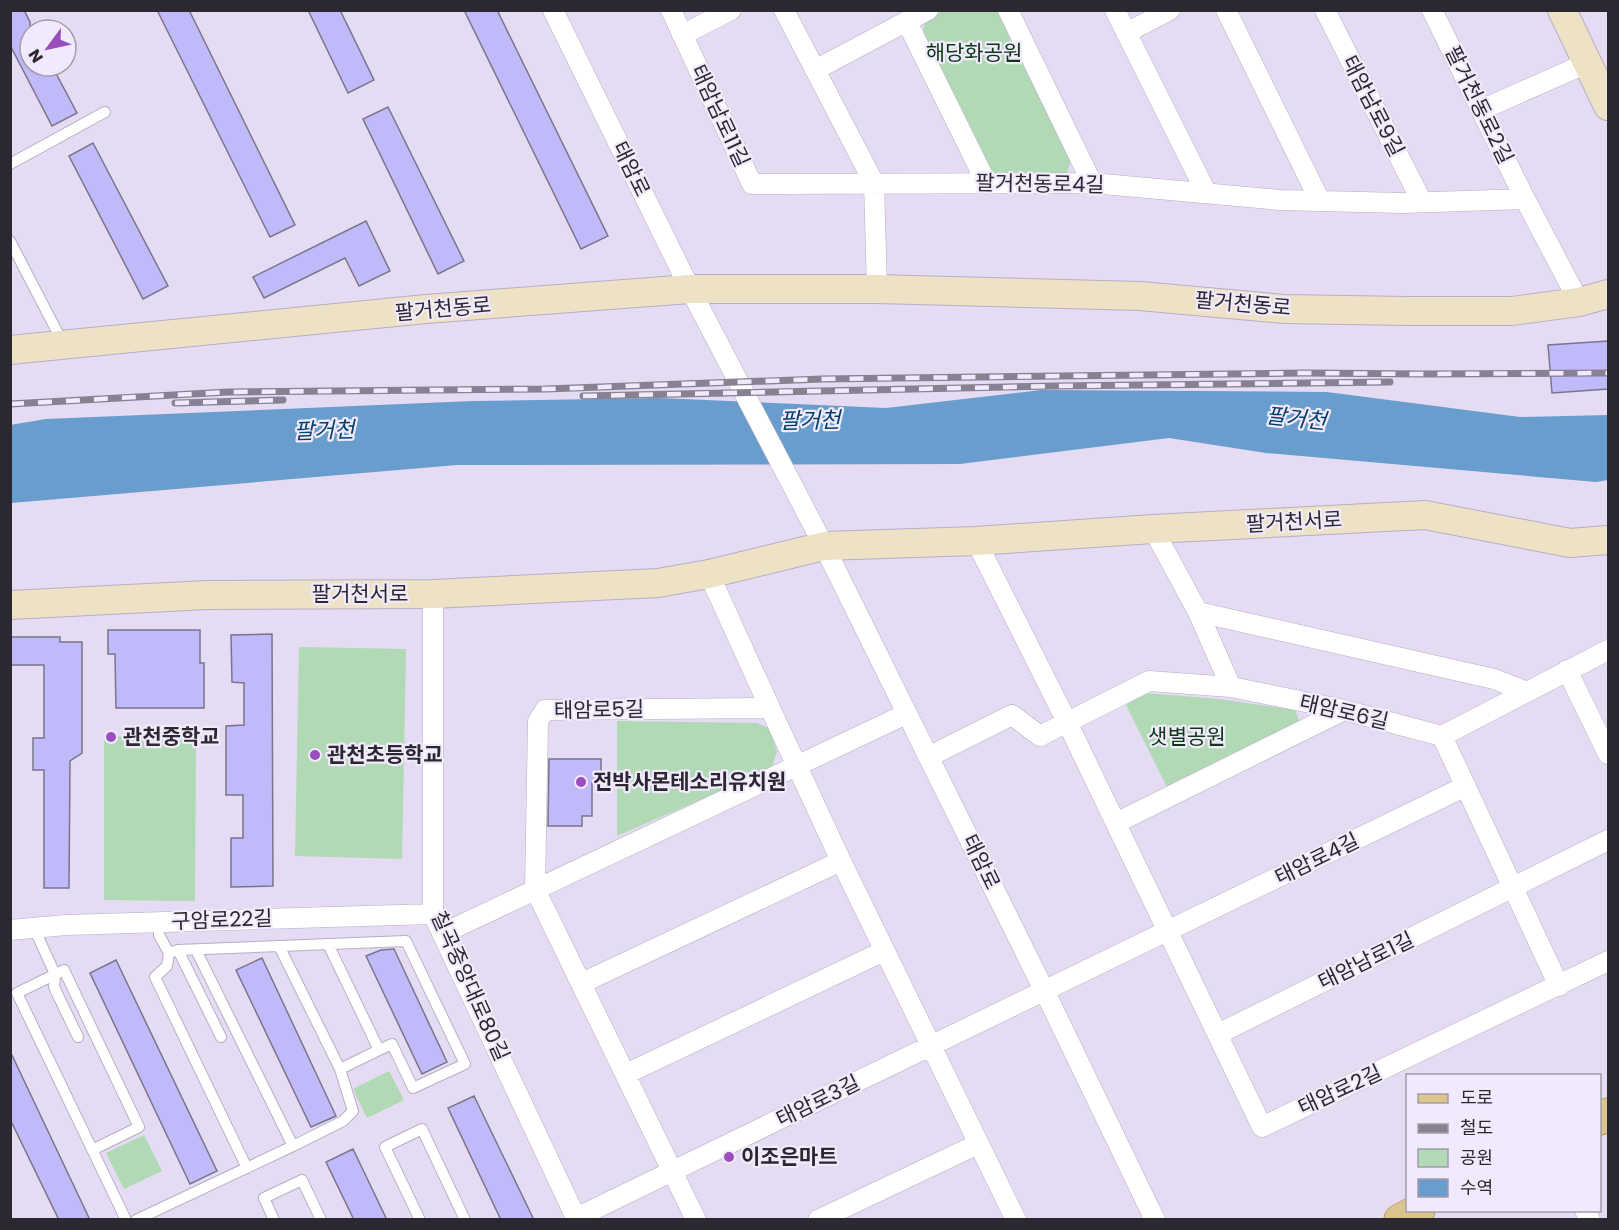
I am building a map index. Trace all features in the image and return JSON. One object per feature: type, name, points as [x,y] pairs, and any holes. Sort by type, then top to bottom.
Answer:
[{"type":"main road","points":[[1562,10],[1608,106]]},
{"type":"main road","name":"팔거천동로","points":[[10,350],[426,309],[690,289],[877,289],[1140,296],[1284,309],[1384,311],[1512,311],[1579,302],[1608,294]]},
{"type":"main road","name":"팔거천서로","points":[[10,605],[207,595],[433,594],[658,583],[709,574],[824,546],[976,541],[1425,515],[1570,543],[1608,540]]},
{"type":"main road","points":[[1400,1220],[1415,1212]]},
{"type":"street","name":"태암로","points":[[554,10],[690,289],[824,546],[1155,1220]]},
{"type":"street","name":"태암남로11길","points":[[671,10],[752,184],[874,183]]},
{"type":"street","points":[[682,34],[731,10]]},
{"type":"street","points":[[784,10],[874,183],[877,289]]},
{"type":"street","points":[[815,70],[928,10]]},
{"type":"street","points":[[1008,10],[1092,183]]},
{"type":"street","points":[[1115,10],[1206,192]]},
{"type":"street","points":[[1126,33],[1170,10]]},
{"type":"street","points":[[1226,10],[1320,201]]},
{"type":"street","name":"태암남로9길","points":[[1325,10],[1422,202]]},
{"type":"street","name":"팔거천동로2길","points":[[1432,10],[1525,199],[1579,302]]},
{"type":"street","points":[[907,22],[987,183]]},
{"type":"street","points":[[1481,110],[1587,63]]},
{"type":"street","name":"팔거천동로4길","points":[[874,183],[1092,183],[1280,200],[1422,202]]},
{"type":"street","points":[[1422,202],[1525,199]]},
{"type":"street","points":[[1153,529],[1198,612],[1231,687]]},
{"type":"street","points":[[976,541],[1067,722],[1218,1034]]},
{"type":"street","points":[[709,574],[796,767],[1016,1220]]},
{"type":"street","name":"칠곡중앙대로80길","points":[[433,594],[433,914],[577,1219]]},
{"type":"street","points":[[1198,612],[1494,680],[1527,692]]},
{"type":"street","points":[[1559,986],[1515,887],[1442,736],[1608,650]]},
{"type":"street","points":[[1567,670],[1608,754]]},
{"type":"street","name":"태암로6길","points":[[928,757],[1012,715],[1040,736],[1149,681],[1231,687],[1344,710],[1442,736]]},
{"type":"street","name":"태암로5길","points":[[626,1074],[535,889],[538,721],[545,710],[770,708]]},
{"type":"street","points":[[1116,823],[1344,710]]},
{"type":"street","points":[[442,934],[906,714]]},
{"type":"street","name":"태암로4길","points":[[1045,992],[1466,786]]},
{"type":"street","name":"태암남로1길","points":[[1218,1034],[1608,840]]},
{"type":"street","points":[[582,983],[841,861]]},
{"type":"street","name":"구암로22길","points":[[10,930],[158,922],[433,914]]},
{"type":"street","points":[[696,1220],[626,1074],[884,951]]},
{"type":"street","name":"태암로2길","points":[[1218,1034],[1262,1127],[1608,961]]},
{"type":"street","name":"태암로3길","points":[[577,1219],[1045,992]]},
{"type":"street","points":[[818,1220],[978,1144]]},
{"type":"lane","points":[[10,164],[105,112]]},
{"type":"lane","points":[[10,241],[64,345]]},
{"type":"lane","points":[[158,922],[159,935],[174,952],[221,1037]]},
{"type":"lane","points":[[34,928],[55,974],[54,987],[78,1037]]},
{"type":"lane","points":[[174,952],[406,941],[465,1064],[413,1088],[392,1044],[340,1069]]},
{"type":"lane","points":[[328,944],[380,1050]]},
{"type":"lane","points":[[136,1220],[344,1121],[353,1111],[340,1069],[279,946]]},
{"type":"lane","points":[[196,950],[293,1146]]},
{"type":"lane","points":[[174,952],[167,966],[155,977],[246,1168]]},
{"type":"lane","points":[[92,1150],[139,1127],[64,970],[17,993],[92,1150],[126,1220]]},
{"type":"lane","points":[[420,1220],[385,1147],[422,1129],[465,1220]]},
{"type":"lane","points":[[274,1220],[264,1198],[302,1180],[321,1220]]},
{"type":"green space","name":"해당화공원","points":[[943,11],[998,11],[1072,156],[1067,173],[1000,177],[988,168],[922,40],[925,20]]},
{"type":"green space","points":[[299,647],[406,649],[402,859],[295,856]]},
{"type":"green space","name":"샛별공원","points":[[1144,693],[1219,699],[1295,710],[1301,726],[1169,791],[1126,705]]},
{"type":"green space","points":[[617,721],[757,723],[770,729],[777,752],[771,769],[617,836]]},
{"type":"green space","points":[[104,736],[196,737],[195,901],[104,900]]},
{"type":"green space","points":[[389,1071],[404,1100],[367,1118],[353,1089]]},
{"type":"green space","points":[[144,1135],[162,1171],[124,1189],[106,1153]]},
{"type":"water","name":"팔거천","points":[[1041,390],[1327,392],[1520,417],[1608,415],[1608,480],[1596,482],[1266,453],[1169,438],[960,464],[457,465],[11,503],[10,425],[46,419],[473,401],[660,398],[886,408]]},
{"type":"building","points":[[10,10],[24,10],[28,18],[18,18],[18,60],[10,45]]},
{"type":"building","points":[[157,10],[189,10],[295,225],[270,237]]},
{"type":"building","points":[[308,10],[340,10],[374,80],[348,93]]},
{"type":"building","points":[[464,10],[497,10],[608,236],[581,249]]},
{"type":"building","points":[[27,78],[58,78],[77,113],[52,126]]},
{"type":"building","points":[[388,107],[464,261],[438,274],[363,119]]},
{"type":"building","points":[[93,143],[168,286],[143,299],[69,156]]},
{"type":"building","points":[[366,221],[390,271],[359,286],[345,258],[264,298],[253,277]]},
{"type":"building","points":[[1608,341],[1608,389],[1552,393],[1548,345]]},
{"type":"building","points":[[108,630],[200,630],[200,663],[204,663],[204,708],[116,708],[115,654],[108,654]]},
{"type":"building","points":[[272,634],[273,886],[231,887],[231,838],[243,838],[243,795],[226,795],[226,726],[244,725],[244,683],[232,682],[231,635]]},
{"type":"building","points":[[10,637],[60,637],[60,642],[82,642],[82,753],[70,761],[69,888],[44,888],[44,770],[33,770],[33,738],[44,738],[44,665],[10,665]]},
{"type":"building","points":[[549,759],[601,759],[601,782],[592,782],[592,816],[582,816],[582,826],[548,826]]},
{"type":"building","points":[[394,949],[447,1062],[422,1074],[366,956],[381,950]]},
{"type":"building","points":[[262,958],[336,1116],[311,1127],[236,970]]},
{"type":"building","points":[[116,960],[217,1171],[190,1184],[90,973]]},
{"type":"building","points":[[10,1051],[90,1220],[59,1220],[10,1119]]},
{"type":"building","points":[[474,1096],[534,1220],[501,1220],[448,1108]]},
{"type":"building","points":[[353,1149],[387,1220],[354,1220],[326,1162]]},
{"type":"railway","points":[[10,404],[228,392],[546,389],[822,379],[1304,373],[1608,373]]},
{"type":"railway","points":[[583,396],[1390,382]]},
{"type":"railway","points":[[175,403],[283,400]]},
{"type":"place","name":"관천중학교","points":[[111,737]]},
{"type":"place","name":"관천초등학교","points":[[315,755]]},
{"type":"place","name":"전박사몬테소리유치원","points":[[581,782]]},
{"type":"place","name":"이조은마트","points":[[729,1157]]}]
